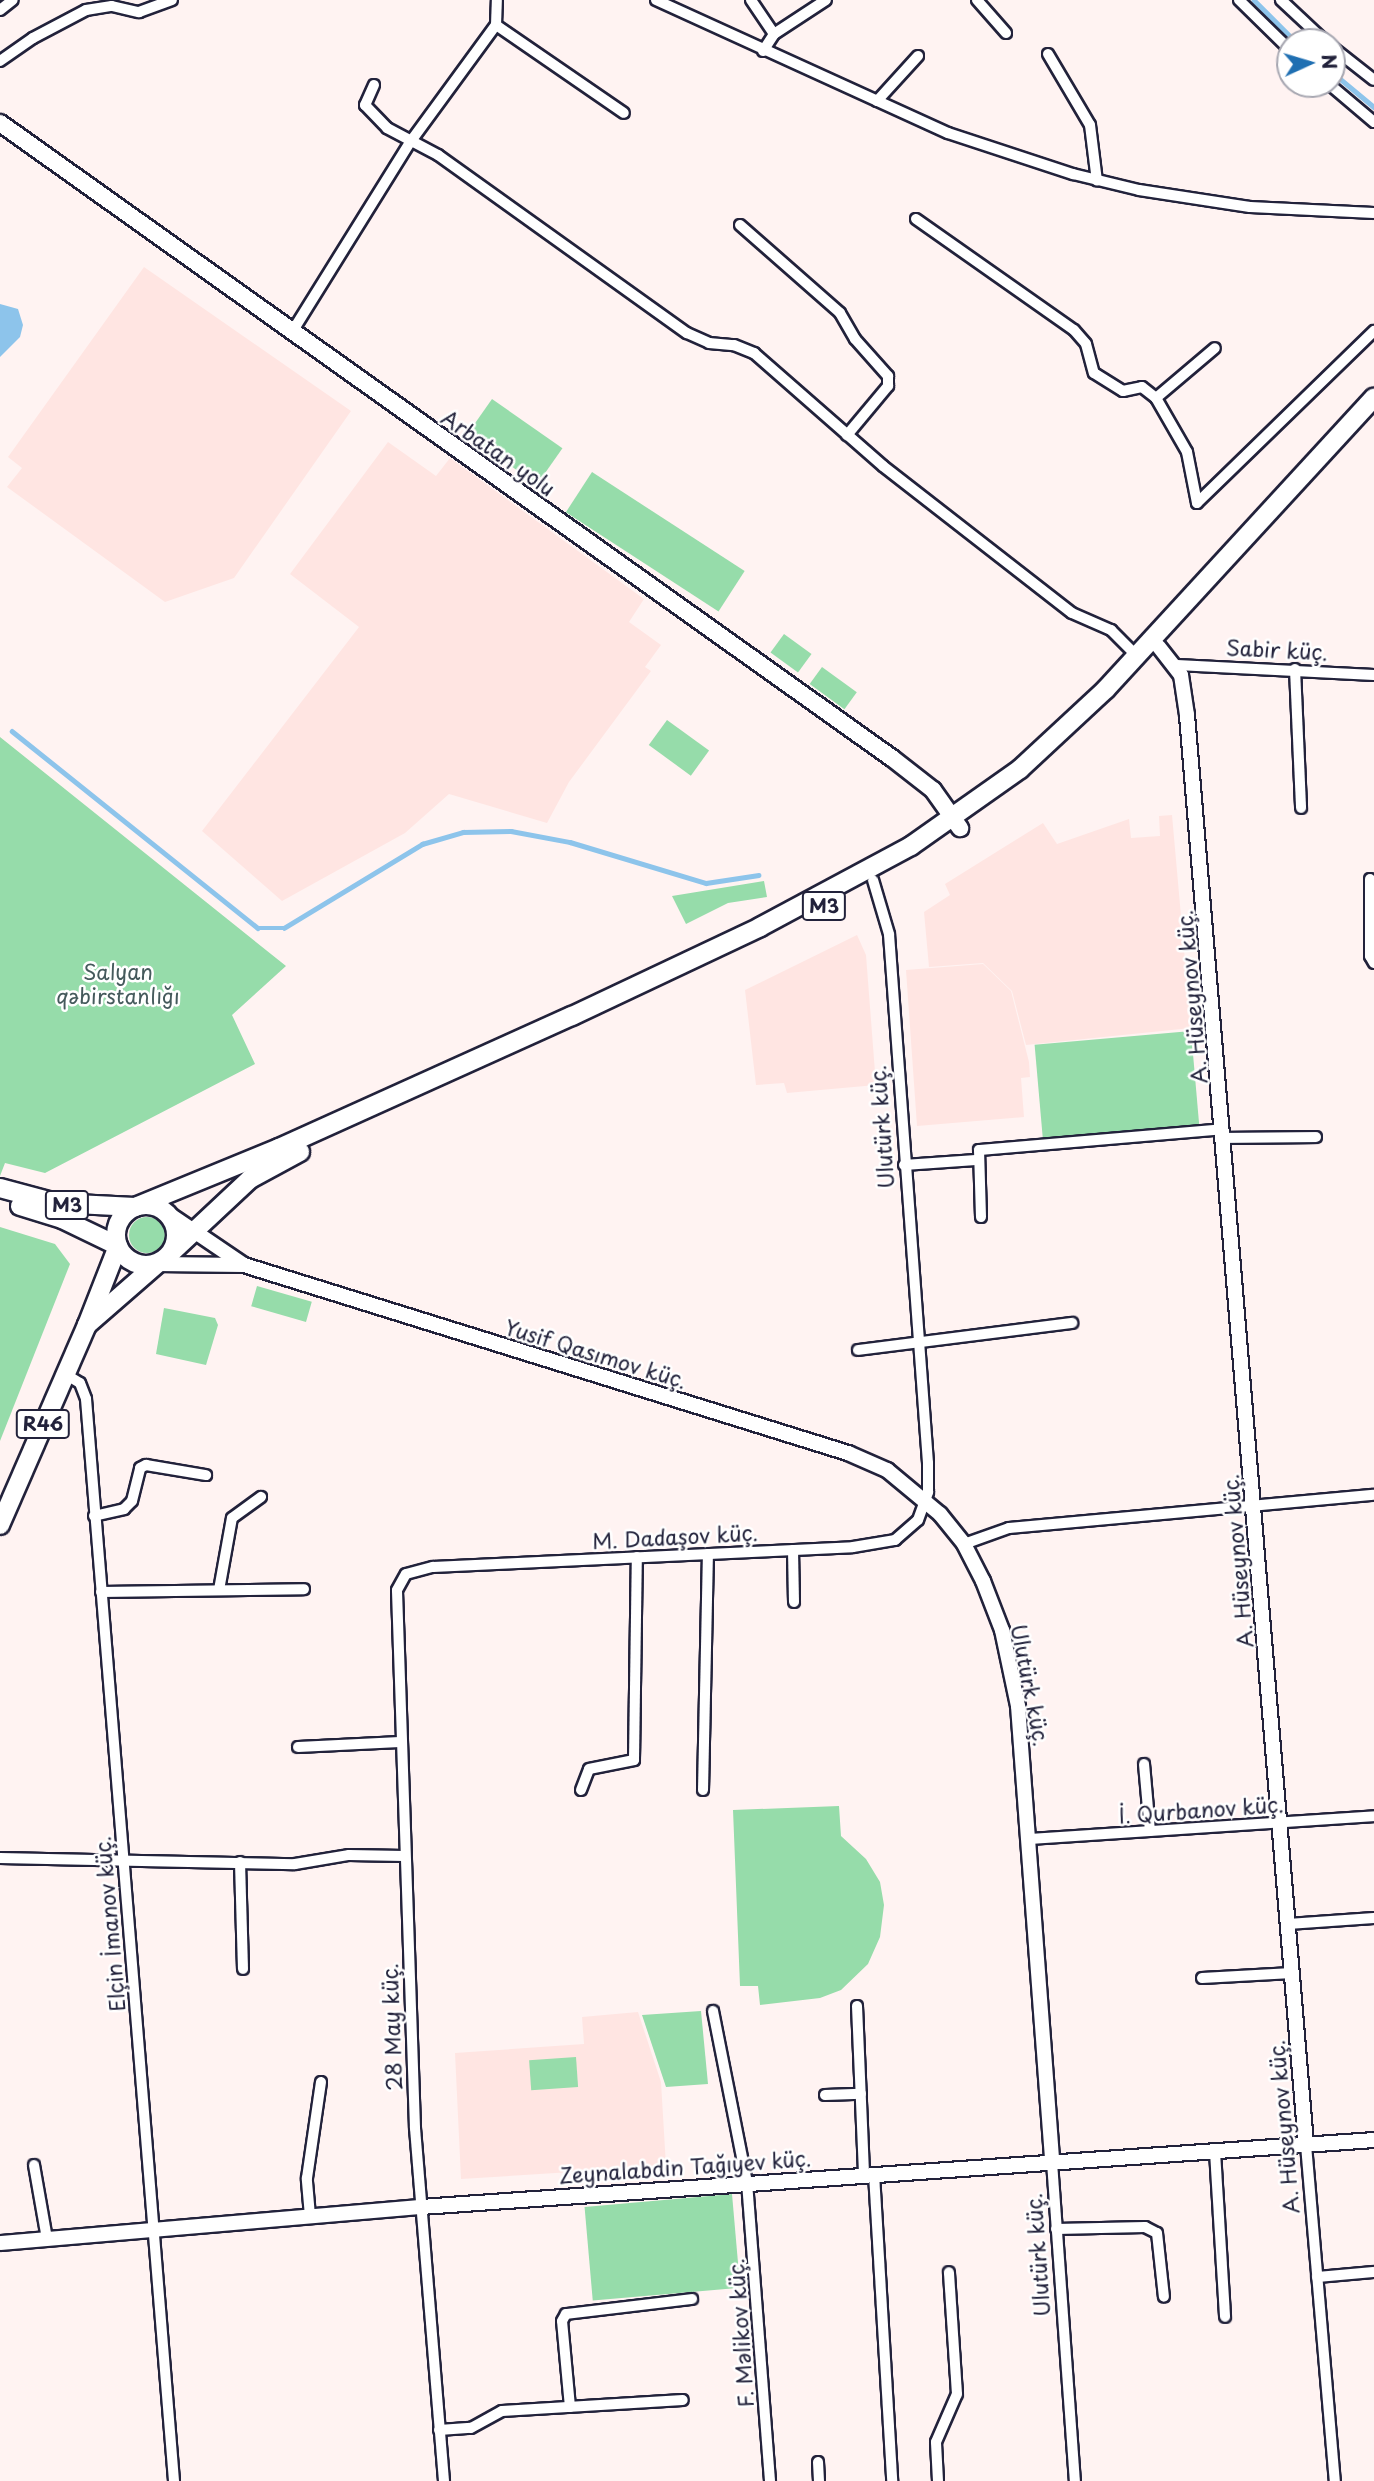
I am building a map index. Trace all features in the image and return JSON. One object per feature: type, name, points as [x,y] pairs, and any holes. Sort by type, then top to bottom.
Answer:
[{"type":"main road","name":"Arbatan yolu","points":[[0,123],[892,758],[933,790],[957,823]]},
{"type":"main road","points":[[87,1325],[118,1246],[121,1219],[135,1207],[279,1148],[705,954],[957,823],[1057,736],[1137,656],[1374,398]]},
{"type":"main road","name":"M3","points":[[172,1252],[231,1194],[277,1163],[722,958],[873,880],[957,823],[1065,744],[1159,647],[1374,414]]},
{"type":"main road","name":"M3","points":[[0,1188],[56,1203],[135,1207]]},
{"type":"main road","points":[[0,1200],[62,1219],[118,1246],[138,1265],[157,1264]]},
{"type":"main road","points":[[87,1325],[172,1252],[176,1234],[163,1210],[135,1207]]},
{"type":"main road","name":"R46","points":[[0,1525],[87,1325]]},
{"type":"street","points":[[0,10],[13,0]]},
{"type":"street","points":[[0,61],[86,10],[112,6],[139,12],[172,0]]},
{"type":"street","points":[[292,332],[411,141],[496,26],[497,0]]},
{"type":"street","points":[[751,0],[774,34]]},
{"type":"street","points":[[763,51],[774,34],[826,0]]},
{"type":"street","points":[[977,0],[1006,33]]},
{"type":"street","points":[[1239,0],[1276,36]]},
{"type":"street","points":[[1281,0],[1311,28]]},
{"type":"street","points":[[664,2],[763,51],[989,149],[1097,181],[1250,207],[1374,214]]},
{"type":"street","points":[[496,26],[624,113]]},
{"type":"street","points":[[1048,54],[1090,125],[1097,181]]},
{"type":"street","points":[[877,101],[918,56]]},
{"type":"street","points":[[1346,58],[1374,80]]},
{"type":"street","points":[[374,85],[365,101],[367,110],[411,141],[438,155],[687,333],[709,343],[734,345],[754,353],[847,435],[1072,613],[1111,630],[1137,656]]},
{"type":"street","points":[[1346,98],[1374,122]]},
{"type":"street","points":[[916,219],[1074,330],[1086,344],[1094,373],[1116,388],[1142,387],[1156,398],[1187,452],[1197,503],[1374,331]]},
{"type":"street","points":[[740,225],[840,313],[855,340],[888,376],[888,386],[847,435]]},
{"type":"street","points":[[1156,398],[1215,348]]},
{"type":"street","points":[[1159,647],[1177,665]]},
{"type":"street","name":"Sabir küç.","points":[[1177,665],[1374,675]]},
{"type":"street","name":"A. Hüseynov küç.","points":[[1177,665],[1187,715],[1335,2481]]},
{"type":"street","points":[[1295,669],[1301,808]]},
{"type":"street","points":[[1370,879],[1370,956],[1374,963]]},
{"type":"street","name":"Ulutürk küç.","points":[[873,880],[889,934],[904,1165],[929,1463],[926,1500],[964,1544],[983,1581],[1010,1665],[1031,1839],[1074,2481]]},
{"type":"street","points":[[981,1217],[976,1154],[985,1149],[1223,1134],[1316,1137]]},
{"type":"street","points":[[904,1165],[976,1160]]},
{"type":"street","points":[[163,1210],[244,1265]]},
{"type":"street","points":[[157,1264],[244,1265]]},
{"type":"street","name":"Yusif Qasımov küç.","points":[[244,1265],[848,1453],[887,1470],[926,1500]]},
{"type":"street","points":[[858,1350],[920,1345],[1072,1323]]},
{"type":"street","name":"Elçin İmanov küç.","points":[[65,1374],[85,1390],[174,2481]]},
{"type":"street","points":[[94,1516],[124,1509],[132,1501],[140,1468],[146,1465],[206,1475]]},
{"type":"street","points":[[964,1544],[1009,1528],[1374,1495]]},
{"type":"street","points":[[219,1590],[232,1518],[261,1497]]},
{"type":"street","name":"M. Dadaşov küç.","points":[[406,1574],[433,1567],[793,1550],[895,1540],[918,1520],[926,1500]]},
{"type":"street","points":[[793,1550],[794,1602]]},
{"type":"street","points":[[703,1790],[708,1554]]},
{"type":"street","points":[[581,1790],[589,1769],[634,1760],[637,1557]]},
{"type":"street","name":"28 May küç.","points":[[406,1574],[397,1590],[396,1606],[404,1856],[421,2207],[444,2481]]},
{"type":"street","points":[[101,1592],[304,1589]]},
{"type":"street","points":[[298,1747],[400,1742]]},
{"type":"street","points":[[1144,1764],[1150,1831]]},
{"type":"street","name":"İ. Qurbanov küç.","points":[[1031,1839],[1374,1816]]},
{"type":"street","points":[[0,1858],[123,1857],[295,1864],[349,1855],[404,1856]]},
{"type":"street","points":[[240,1862],[243,1969]]},
{"type":"street","points":[[1288,1924],[1374,1919]]},
{"type":"street","points":[[1202,1978],[1292,1973]]},
{"type":"street","points":[[858,2006],[861,2094],[892,2481]]},
{"type":"street","name":"F. Məlikov küç.","points":[[713,2011],[747,2182],[769,2481]]},
{"type":"street","points":[[310,2216],[307,2178],[321,2082]]},
{"type":"street","points":[[825,2095],[861,2094]]},
{"type":"street","name":"Zeynalabdin Tağıyev küç.","points":[[0,2243],[747,2182],[1374,2140]]},
{"type":"street","points":[[1215,2152],[1225,2317]]},
{"type":"street","points":[[34,2165],[47,2239]]},
{"type":"street","points":[[1056,2229],[1144,2227],[1157,2233],[1164,2297]]},
{"type":"street","points":[[938,2481],[936,2442],[957,2394],[949,2272]]},
{"type":"street","points":[[1317,2277],[1374,2272]]},
{"type":"street","points":[[570,2407],[562,2321],[566,2314],[692,2299]]},
{"type":"street","points":[[439,2430],[471,2428],[502,2412],[683,2400]]},
{"type":"street","points":[[818,2462],[819,2481]]},
{"type":"shaded area","points":[[144,267],[351,411],[234,578],[165,602],[7,487],[22,468],[8,457]]},
{"type":"shaded area","points":[[388,442],[436,476],[450,458],[644,599],[629,622],[661,645],[645,667],[651,671],[569,782],[547,823],[449,794],[405,833],[282,901],[202,831],[359,627],[290,574]]},
{"type":"shaded area","points":[[1172,815],[1191,1028],[1026,1045],[1012,991],[983,963],[929,967],[924,912],[950,895],[945,884],[1043,823],[1057,844],[1129,819],[1131,838],[1160,836],[1159,816]]},
{"type":"shaded area","points":[[857,935],[866,955],[876,1085],[787,1093],[784,1083],[756,1085],[745,990]]},
{"type":"shaded area","points":[[983,964],[1011,991],[1029,1062],[1030,1077],[1021,1078],[1024,1117],[917,1126],[906,970]]},
{"type":"shaded area","points":[[638,2012],[661,2082],[666,2166],[461,2179],[455,2053],[584,2044],[582,2017]]},
{"type":"green space","points":[[492,399],[562,448],[537,484],[467,435]]},
{"type":"green space","points":[[592,472],[745,571],[718,611],[566,512]]},
{"type":"green space","points":[[784,634],[812,654],[798,673],[770,653]]},
{"type":"green space","points":[[822,667],[857,692],[844,709],[810,684]]},
{"type":"green space","points":[[667,720],[709,751],[691,776],[649,745]]},
{"type":"green space","name":"Salyan qəbirstanlığı","points":[[0,737],[286,966],[232,1015],[255,1064],[45,1173],[5,1163],[0,1176]]},
{"type":"green space","points":[[764,881],[767,897],[728,903],[686,924],[672,896]]},
{"type":"green space","points":[[1191,1031],[1199,1126],[1043,1139],[1035,1045]]},
{"type":"green space","points":[[147,1217],[160,1222],[165,1235],[160,1248],[147,1253],[134,1248],[129,1235],[134,1222]]},
{"type":"green space","points":[[0,1227],[55,1244],[70,1264],[0,1441]]},
{"type":"green space","points":[[257,1286],[312,1302],[306,1322],[251,1306]]},
{"type":"green space","points":[[164,1308],[215,1318],[218,1325],[206,1365],[156,1354]]},
{"type":"green space","points":[[839,1806],[841,1836],[866,1859],[880,1882],[884,1905],[880,1937],[868,1964],[841,1990],[820,1998],[760,2005],[758,1986],[740,1986],[733,1810]]},
{"type":"green space","points":[[701,2011],[708,2084],[666,2087],[642,2015]]},
{"type":"green space","points":[[576,2057],[578,2087],[531,2090],[529,2060]]},
{"type":"green space","points":[[732,2194],[740,2288],[593,2301],[585,2207]]},
{"type":"water","points":[[0,304],[18,309],[23,325],[20,337],[0,357]]},
{"type":"waterway","points":[[1254,0],[1282,28]]},
{"type":"waterway","points":[[1346,84],[1374,107]]},
{"type":"waterway","points":[[12,731],[258,928],[284,928],[422,844],[463,832],[511,831],[570,842],[706,883],[758,875]]}]
